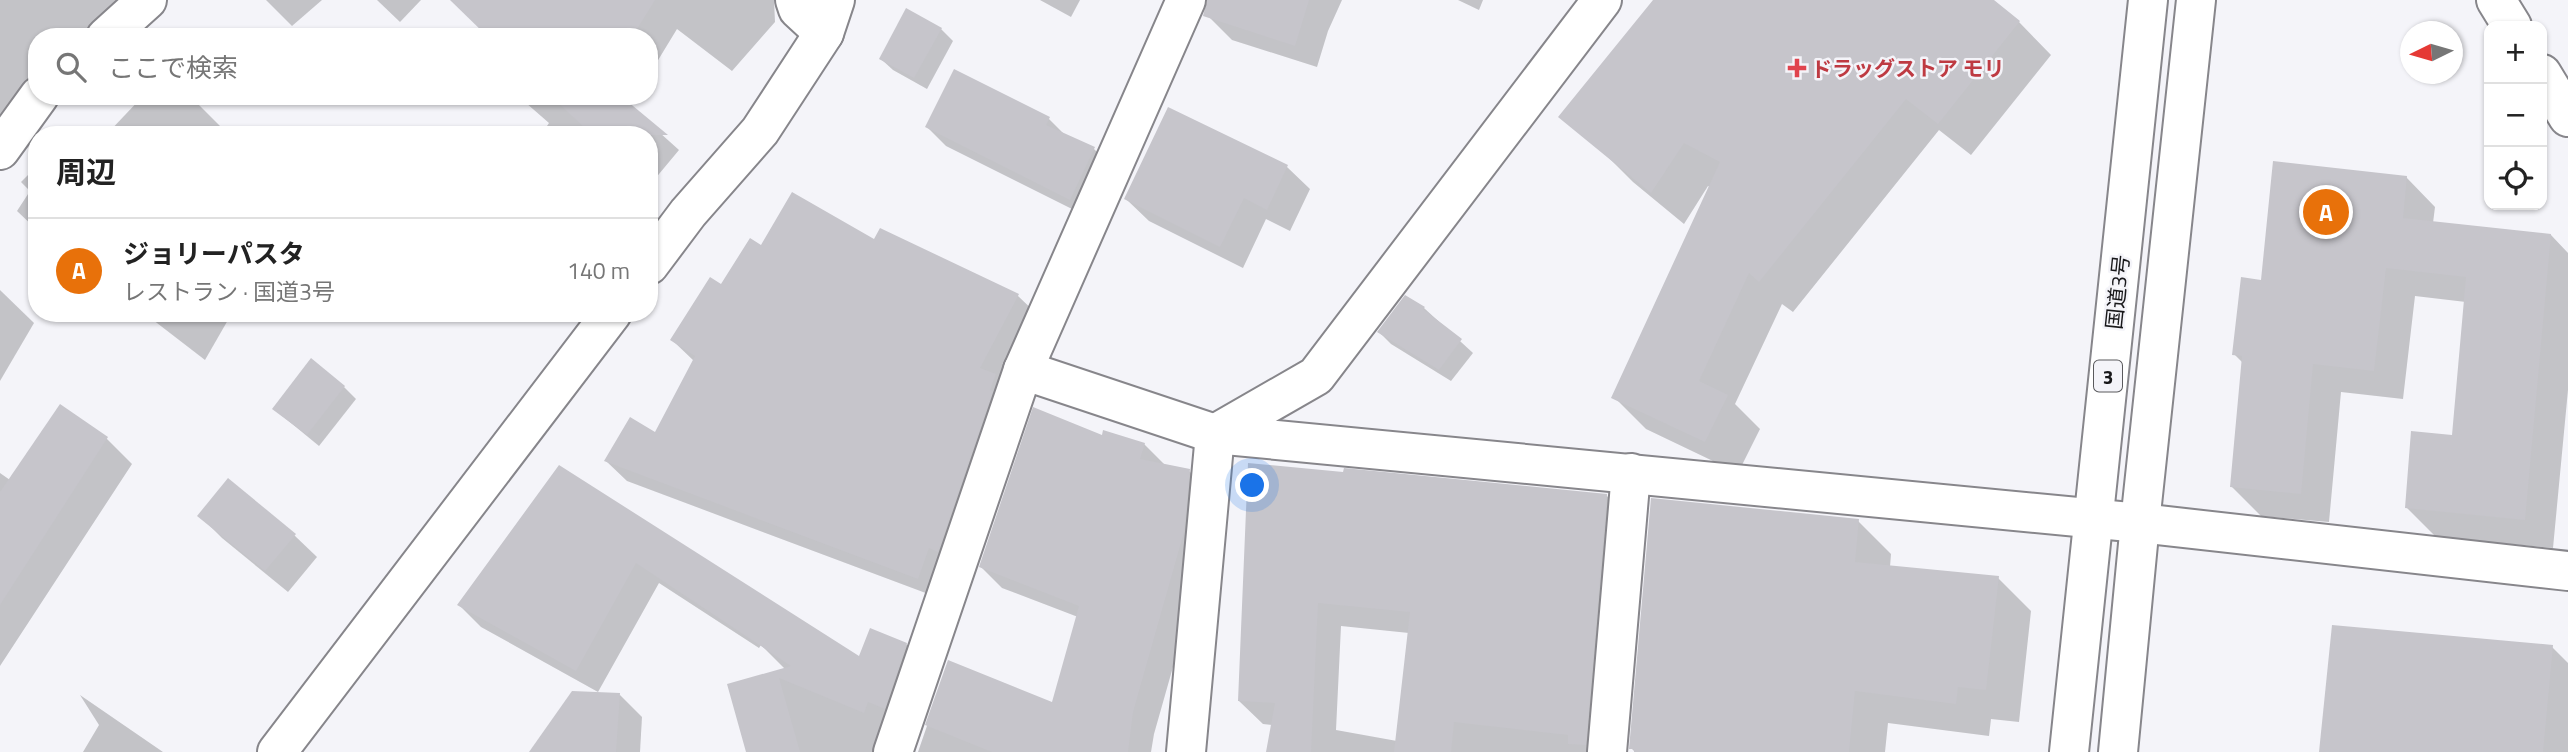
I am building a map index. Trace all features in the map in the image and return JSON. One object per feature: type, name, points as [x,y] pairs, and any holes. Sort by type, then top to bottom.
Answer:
[{"type":"main road","points":[[116,28],[147,0]]},
{"type":"main road","points":[[658,252],[688,213],[760,131],[829,17],[798,9],[795,0]]},
{"type":"main road","points":[[893,752],[1023,370],[1186,0]]},
{"type":"main road","points":[[1215,435],[1317,376],[1602,0]]},
{"type":"main road","name":"国道3号","points":[[2069,752],[2148,0]]},
{"type":"main road","points":[[2118,752],[2196,0]]},
{"type":"main road","points":[[2496,0],[2509,21]]},
{"type":"main road","points":[[2547,82],[2568,117]]},
{"type":"main road","points":[[0,150],[32,105]]},
{"type":"main road","points":[[277,752],[605,322]]},
{"type":"main road","points":[[1023,370],[1215,435],[2140,523],[2568,571]]},
{"type":"main road","points":[[1186,752],[1215,435]]},
{"type":"main road","points":[[1607,752],[1630,473]]},
{"type":"building","points":[[450,0],[655,0],[638,28],[479,28]]},
{"type":"building","points":[[1207,0],[1309,0],[1295,46],[1203,16]]},
{"type":"building","points":[[1653,0],[1994,0],[2020,21],[1938,124],[1906,99],[1759,282],[1749,273],[1699,381],[1728,395],[1705,442],[1611,398],[1720,162],[1684,143],[1651,193],[1558,117]]},
{"type":"building","points":[[906,8],[942,28],[914,78],[879,59]]},
{"type":"building","points":[[954,69],[1050,117],[1046,125],[1095,147],[1070,200],[925,127]]},
{"type":"building","points":[[560,105],[632,105],[657,126],[583,126]]},
{"type":"building","points":[[1168,107],[1288,165],[1267,210],[1244,198],[1220,247],[1124,199]]},
{"type":"building","points":[[658,127],[668,135],[658,135]]},
{"type":"building","points":[[2273,161],[2407,176],[2403,218],[2551,234],[2525,520],[2405,508],[2411,431],[2452,435],[2466,277],[2386,268],[2374,371],[2313,364],[2301,494],[2230,487],[2242,356],[2232,355],[2241,277],[2261,280]]},
{"type":"building","points":[[792,192],[874,239],[880,228],[1019,294],[980,368],[996,374],[990,390],[993,391],[938,552],[929,548],[918,579],[604,461],[630,417],[655,432],[695,356],[670,340],[710,277],[721,284],[750,238],[761,245]]},
{"type":"building","points":[[1405,295],[1425,307],[1423,309],[1462,339],[1439,370],[1377,332]]},
{"type":"building","points":[[311,358],[345,386],[307,435],[272,409]]},
{"type":"building","points":[[60,404],[108,437],[0,605],[0,492]]},
{"type":"building","points":[[1033,407],[1102,435],[1103,430],[1145,443],[1140,459],[1190,469],[1184,532],[1133,712],[1128,752],[992,752],[925,725],[948,660],[1052,702],[1079,606],[979,567]]},
{"type":"building","points":[[1248,463],[1343,472],[1344,468],[1607,494],[1586,745],[1568,744],[1568,735],[1454,722],[1451,752],[1394,752],[1410,612],[1318,603],[1311,752],[1266,752],[1275,703],[1238,701]]},
{"type":"building","points":[[559,465],[859,656],[870,628],[907,643],[885,709],[868,702],[864,713],[779,678],[800,752],[746,752],[727,684],[791,666],[636,563],[576,671],[457,605]]},
{"type":"building","points":[[228,478],[296,534],[265,571],[197,516]]},
{"type":"building","points":[[1651,498],[1859,519],[1855,562],[1999,576],[1986,690],[1958,687],[1956,704],[1855,691],[1849,752],[1634,752],[1634,749],[1629,749]]},
{"type":"building","points":[[2332,625],[2553,645],[2543,752],[2319,752]]},
{"type":"building","points":[[572,691],[620,693],[616,752],[529,752]]},
{"type":"place","name":"ドラッグストア モリ","points":[[1797,68]]},
{"type":"place","name":"ジョリーパスタ","points":[[2326,212]]}]
